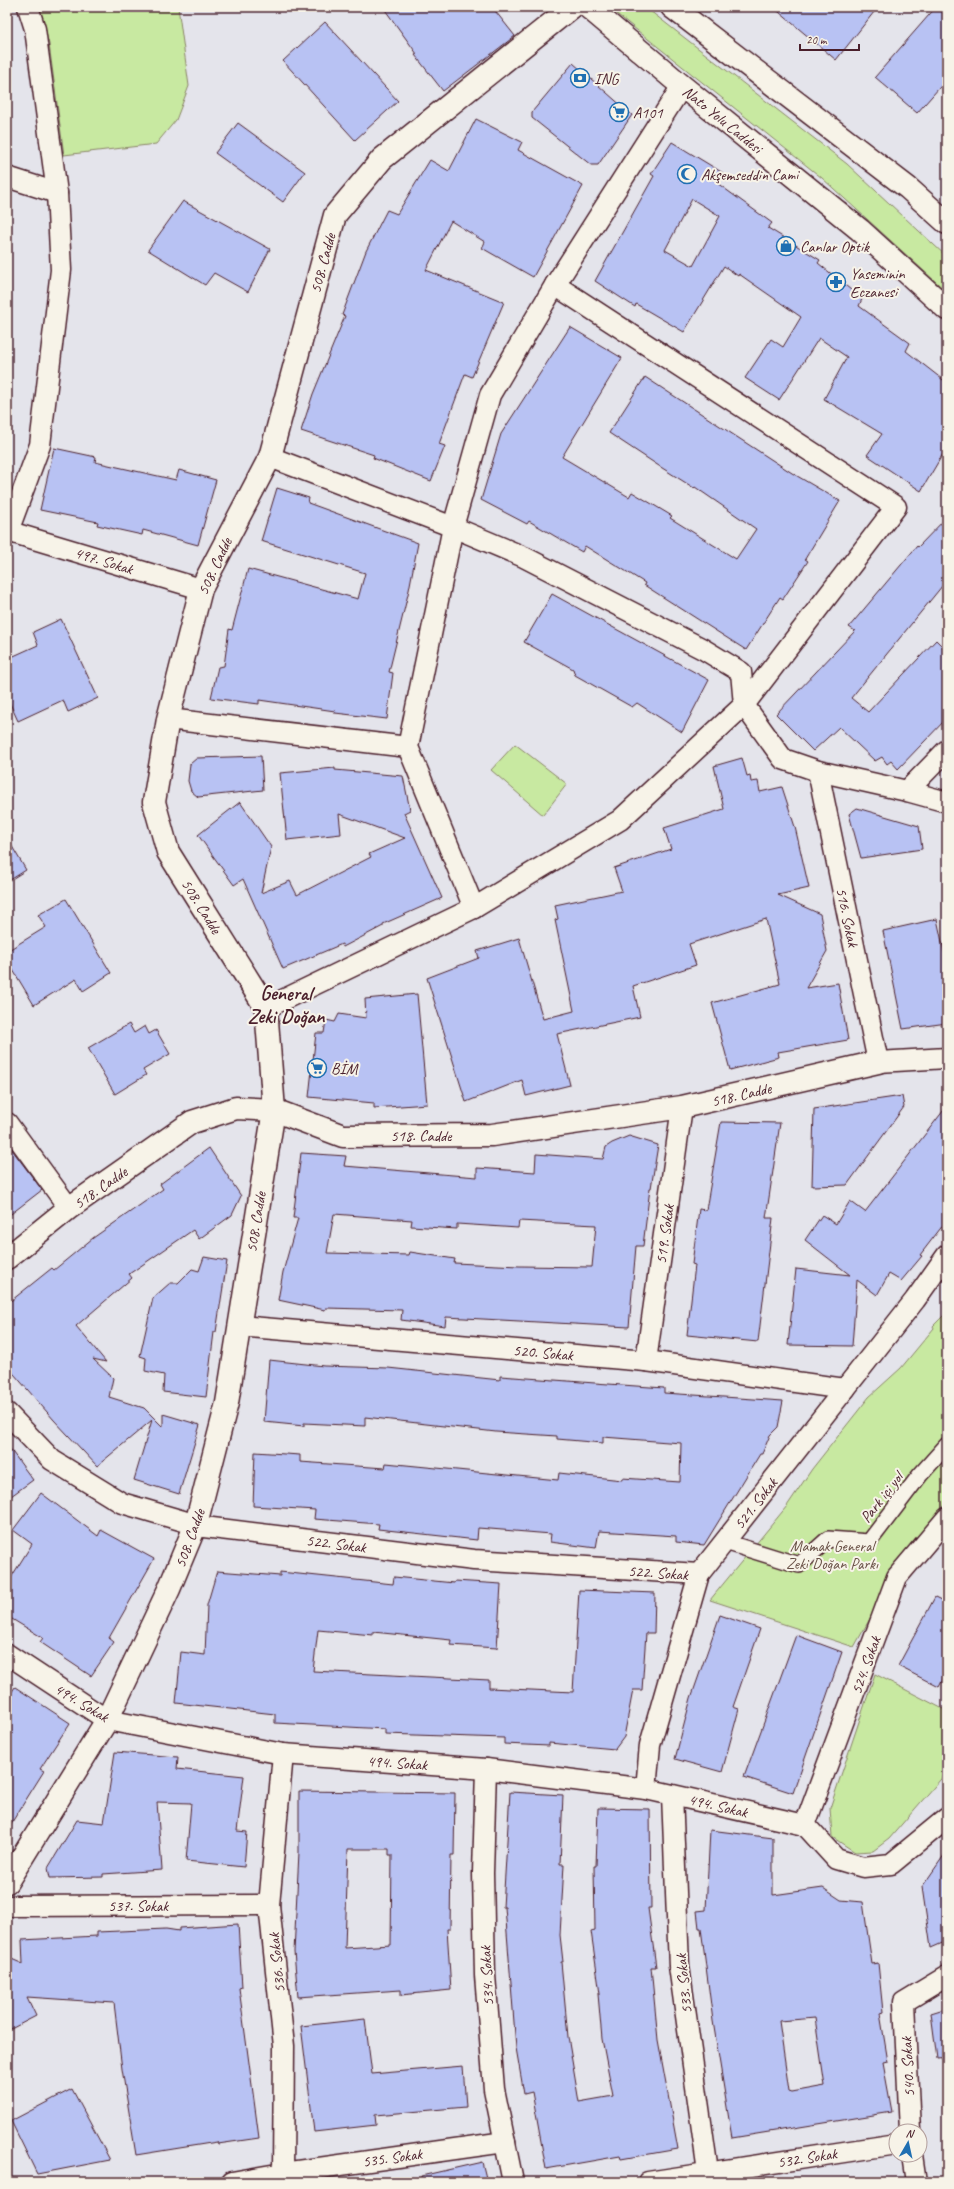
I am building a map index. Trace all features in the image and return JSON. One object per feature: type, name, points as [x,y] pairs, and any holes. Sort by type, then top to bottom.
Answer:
[{"type":"street","points":[[8,532],[40,445],[61,270],[57,193],[35,29],[28,7]]},
{"type":"street","name":"508. Cadde","points":[[7,1882],[107,1720],[170,1589],[196,1524],[227,1403],[274,1110],[266,1008],[168,852],[154,802],[168,719],[201,589],[270,457],[335,215],[382,159],[572,7]]},
{"type":"street","name":"Nato Yolu Caddesi","points":[[588,7],[682,86],[860,230],[947,309]]},
{"type":"street","points":[[672,7],[908,188],[947,223]]},
{"type":"street","points":[[474,908],[408,747],[453,527],[490,395],[555,285],[682,86]]},
{"type":"street","points":[[7,178],[57,193]]},
{"type":"street","points":[[266,1008],[474,908],[620,820],[744,705],[896,507],[555,285]]},
{"type":"street","points":[[270,457],[453,527],[524,557],[703,649],[741,672],[744,705],[783,759],[818,771],[907,791],[947,802]]},
{"type":"street","name":"497. Sokak","points":[[8,532],[201,589]]},
{"type":"street","points":[[168,719],[408,747]]},
{"type":"street","points":[[907,791],[947,750]]},
{"type":"street","name":"516. Sokak","points":[[818,771],[878,1062]]},
{"type":"street","points":[[878,1062],[947,1058]]},
{"type":"street","name":"518. Cadde","points":[[7,1258],[69,1208],[192,1122],[236,1108],[274,1110],[344,1136],[484,1135],[682,1107],[878,1062]]},
{"type":"street","name":"519. Sokak","points":[[646,1361],[682,1107]]},
{"type":"street","points":[[7,1123],[69,1208]]},
{"type":"street","name":"521. Sokak","points":[[646,1789],[650,1745],[699,1574],[915,1300],[947,1255]]},
{"type":"street","name":"520. Sokak","points":[[239,1326],[646,1361],[845,1389]]},
{"type":"street","name":"522. Sokak","points":[[7,1413],[52,1460],[122,1503],[196,1524],[474,1560],[699,1574]]},
{"type":"street","name":"Park içi yol","points":[[724,1542],[799,1565],[828,1539],[869,1542],[920,1475],[947,1445]]},
{"type":"street","name":"524. Sokak","points":[[805,1826],[897,1577],[947,1518]]},
{"type":"street","name":"494. Sokak","points":[[7,1654],[107,1720],[282,1754],[486,1769],[646,1789],[805,1826]]},
{"type":"street","name":"536. Sokak","points":[[282,1754],[269,1904],[284,2046],[283,2173]]},
{"type":"street","name":"534. Sokak","points":[[486,1769],[483,1873],[485,1975],[494,2089],[513,2182]]},
{"type":"street","name":"533. Sokak","points":[[672,1795],[679,1966],[708,2172]]},
{"type":"street","points":[[805,1826],[836,1859],[864,1867],[891,1864],[947,1818]]},
{"type":"street","name":"537. Sokak","points":[[7,1906],[269,1904]]},
{"type":"street","name":"540. Sokak","points":[[910,2123],[904,2002],[947,1976]]},
{"type":"street","name":"535. Sokak","points":[[232,2182],[283,2173],[505,2142]]},
{"type":"street","name":"532. Sokak","points":[[648,2182],[888,2145]]},
{"type":"street","points":[[913,2163],[916,2182]]},
{"type":"green space","points":[[38,7],[178,7],[189,86],[176,120],[156,144],[64,155],[49,44]]},
{"type":"green space","points":[[608,7],[645,7],[847,164],[947,257],[947,292],[822,178]]},
{"type":"green space","points":[[515,744],[567,784],[543,815],[491,770]]},
{"type":"green space","name":"Mamak General Zeki Doğan Parkı","points":[[947,1312],[947,1502],[916,1542],[885,1592],[854,1647],[710,1600],[787,1506],[812,1469],[869,1397],[901,1368],[934,1328],[933,1326]]},
{"type":"green space","points":[[875,1674],[947,1711],[947,1772],[889,1839],[873,1851],[855,1852],[832,1837],[830,1808]]},
{"type":"building","points":[[383,7],[492,7],[515,36],[443,91],[415,55],[417,54]]},
{"type":"building","points":[[773,7],[878,7],[836,60]]},
{"type":"building","points":[[936,7],[947,7],[947,79],[917,113],[875,77]]},
{"type":"building","points":[[325,22],[398,101],[355,140],[283,61]]},
{"type":"building","points":[[573,63],[632,115],[598,165],[591,165],[532,118],[532,112]]},
{"type":"building","points":[[476,119],[522,142],[518,150],[583,186],[533,277],[482,248],[485,242],[451,221],[426,270],[504,302],[472,377],[465,374],[439,444],[445,446],[431,481],[373,458],[374,455],[301,431],[313,394],[345,316],[342,315],[366,251],[387,210],[397,214],[430,160],[449,171]]},
{"type":"building","points":[[238,123],[305,172],[283,202],[215,153]]},
{"type":"building","points":[[672,142],[723,173],[717,183],[772,223],[768,228],[820,260],[818,263],[862,299],[859,306],[910,343],[906,351],[947,383],[947,447],[921,491],[867,455],[882,434],[824,399],[847,357],[819,338],[779,400],[745,378],[771,339],[783,347],[801,317],[739,274],[738,276],[724,266],[684,332],[636,304],[635,307],[595,281],[654,176],[651,174]],"holes":[[[692,199],[720,216],[693,266],[665,250]]]},
{"type":"building","points":[[183,201],[270,249],[248,292],[214,273],[205,285],[148,250]]},
{"type":"building","points":[[570,327],[622,358],[562,457],[629,497],[632,492],[672,516],[670,518],[736,559],[756,529],[695,487],[694,488],[609,433],[645,377],[792,473],[840,501],[805,559],[808,561],[783,599],[780,597],[746,650],[644,585],[645,583],[585,546],[582,552],[529,521],[527,524],[481,500],[501,434]]},
{"type":"building","points":[[54,448],[96,457],[95,462],[176,480],[179,470],[216,480],[198,545],[143,530],[142,535],[97,525],[98,522],[40,510]]},
{"type":"building","points":[[277,488],[309,498],[308,503],[418,543],[409,590],[389,672],[393,673],[387,719],[335,713],[335,711],[259,700],[259,704],[211,698],[218,667],[224,666],[229,629],[232,630],[248,569],[358,599],[365,573],[261,541]]},
{"type":"building","points":[[947,517],[947,580],[851,698],[868,712],[936,640],[947,651],[947,718],[898,769],[891,761],[887,764],[882,757],[875,761],[839,727],[813,751],[776,714],[855,631],[849,627],[917,546],[918,547]]},
{"type":"building","points":[[552,594],[709,680],[682,732],[637,703],[632,707],[575,675],[573,669],[524,642]]},
{"type":"building","points":[[61,619],[98,698],[68,712],[63,700],[18,721],[7,697],[7,659],[38,645],[33,632]]},
{"type":"building","points":[[261,756],[263,790],[198,797],[191,791],[188,781],[190,764],[197,758]]},
{"type":"building","points":[[742,758],[747,776],[750,775],[751,782],[758,781],[760,792],[782,787],[795,827],[809,888],[778,895],[820,914],[827,951],[806,988],[838,983],[848,1040],[778,1052],[779,1057],[730,1070],[712,1003],[780,984],[766,919],[689,944],[696,965],[633,986],[640,1017],[557,1034],[570,1085],[526,1096],[522,1080],[466,1102],[427,978],[479,958],[477,951],[519,938],[543,1019],[574,1011],[555,920],[558,919],[555,905],[622,891],[614,868],[671,849],[664,828],[724,809],[714,766]]},
{"type":"building","points":[[335,768],[335,770],[403,776],[410,810],[404,813],[442,898],[383,924],[383,926],[343,947],[342,944],[283,969],[243,879],[234,885],[198,835],[240,802],[271,847],[261,893],[290,881],[297,895],[371,857],[369,854],[405,838],[339,814],[341,834],[287,840],[280,773]]},
{"type":"building","points":[[857,808],[919,826],[922,849],[861,858],[849,814]]},
{"type":"building","points":[[7,838],[26,870],[7,882]]},
{"type":"building","points":[[66,899],[111,973],[83,991],[76,979],[34,1005],[7,960],[7,951],[46,927],[38,915]]},
{"type":"building","points":[[937,919],[947,965],[947,1023],[903,1029],[883,931]]},
{"type":"building","points":[[417,994],[427,1104],[374,1108],[374,1103],[309,1097],[316,1033],[324,1033],[326,1020],[335,1022],[339,1014],[366,1018],[365,999]]},
{"type":"building","points":[[129,1024],[134,1033],[145,1026],[149,1034],[156,1030],[170,1054],[143,1070],[146,1075],[115,1094],[88,1048]]},
{"type":"building","points":[[902,1096],[904,1107],[847,1185],[812,1186],[814,1109]]},
{"type":"building","points":[[947,1106],[947,1220],[920,1255],[922,1256],[901,1281],[889,1274],[877,1295],[857,1280],[852,1346],[788,1345],[796,1269],[850,1275],[805,1240],[822,1215],[836,1224],[850,1201],[865,1212]]},
{"type":"building","points":[[721,1122],[780,1123],[766,1218],[773,1218],[758,1342],[687,1335],[695,1265],[692,1264],[699,1209],[706,1210]]},
{"type":"building","points":[[629,1136],[658,1145],[650,1188],[643,1246],[636,1246],[629,1327],[446,1317],[445,1326],[401,1320],[402,1310],[326,1308],[325,1310],[278,1300],[283,1272],[298,1218],[293,1218],[301,1153],[346,1156],[344,1166],[477,1177],[477,1168],[535,1172],[536,1154],[603,1159],[606,1147]],"holes":[[[334,1214],[412,1220],[411,1226],[457,1229],[457,1224],[518,1228],[519,1221],[596,1225],[592,1267],[454,1263],[455,1259],[410,1252],[409,1255],[327,1253]]]},
{"type":"building","points":[[7,1143],[42,1190],[7,1217]]},
{"type":"building","points":[[209,1148],[241,1196],[232,1215],[199,1239],[193,1230],[129,1274],[132,1278],[76,1326],[106,1362],[93,1359],[113,1378],[109,1397],[144,1408],[163,1427],[163,1414],[200,1425],[179,1494],[134,1480],[152,1420],[97,1466],[54,1420],[7,1366],[7,1304],[52,1268],[54,1270],[93,1238],[163,1189],[160,1184]]},
{"type":"building","points":[[204,1257],[227,1261],[216,1332],[214,1332],[206,1397],[163,1392],[164,1375],[145,1371],[146,1358],[140,1356],[153,1298],[170,1283],[178,1283],[192,1269],[199,1271]]},
{"type":"building","points":[[269,1360],[324,1366],[388,1368],[500,1380],[500,1376],[664,1388],[664,1393],[783,1401],[778,1427],[770,1435],[762,1454],[760,1454],[704,1545],[676,1542],[676,1536],[599,1531],[596,1548],[550,1542],[551,1534],[478,1528],[477,1540],[378,1529],[379,1524],[314,1519],[315,1510],[253,1506],[255,1452],[300,1455],[300,1462],[385,1468],[386,1463],[558,1480],[559,1473],[622,1480],[622,1478],[680,1482],[681,1443],[603,1437],[603,1443],[557,1439],[557,1436],[496,1432],[365,1417],[365,1426],[304,1423],[304,1426],[264,1422]]},
{"type":"building","points":[[7,1445],[33,1480],[7,1499]]},
{"type":"building","points":[[41,1493],[98,1536],[101,1530],[154,1559],[109,1638],[114,1642],[91,1676],[40,1642],[43,1638],[7,1616],[7,1584],[32,1544],[13,1530]]},
{"type":"building","points":[[217,1571],[280,1576],[280,1572],[393,1584],[394,1577],[454,1583],[455,1581],[501,1584],[497,1648],[450,1645],[451,1640],[373,1632],[373,1635],[318,1630],[313,1671],[489,1680],[489,1688],[573,1692],[579,1590],[655,1593],[654,1633],[646,1633],[642,1690],[633,1690],[624,1737],[615,1749],[549,1743],[549,1746],[504,1744],[504,1738],[385,1734],[385,1729],[275,1723],[275,1714],[176,1703],[181,1652],[205,1655],[207,1605]]},
{"type":"building","points":[[935,1597],[947,1603],[947,1672],[939,1687],[898,1666]]},
{"type":"building","points":[[720,1615],[760,1629],[733,1707],[739,1709],[722,1772],[675,1759],[691,1698]]},
{"type":"building","points":[[796,1635],[842,1652],[793,1793],[744,1777]]},
{"type":"building","points":[[15,1687],[70,1723],[40,1769],[44,1771],[7,1830],[7,1699]]},
{"type":"building","points":[[115,1752],[178,1757],[177,1769],[244,1776],[237,1831],[247,1832],[244,1867],[186,1861],[191,1803],[157,1802],[162,1870],[103,1874],[103,1877],[50,1878],[48,1868],[77,1820],[104,1823]]},
{"type":"building","points":[[299,1791],[455,1793],[454,1855],[451,1855],[450,1929],[447,1929],[451,1990],[401,1995],[401,1990],[298,1997],[294,1952],[299,1852]],"holes":[[[348,1849],[389,1849],[389,1855],[392,1855],[391,1945],[345,1948]]]},
{"type":"building","points":[[510,1792],[563,1795],[560,1864],[564,1864],[560,1935],[563,1962],[561,1962],[568,2037],[579,2102],[613,2096],[602,2039],[598,1994],[600,1994],[591,1931],[595,1930],[594,1866],[596,1866],[598,1808],[650,1809],[651,1908],[648,1908],[656,1967],[651,1967],[658,2040],[678,2149],[621,2159],[620,2156],[546,2169],[532,2092],[524,2094],[516,2048],[505,1907],[503,1907]]},
{"type":"building","points":[[710,1830],[773,1838],[773,1895],[823,1888],[841,1900],[863,1902],[872,1964],[878,1963],[883,2012],[880,2013],[888,2062],[883,2063],[892,2112],[732,2138],[713,2021],[701,1928],[699,1928],[697,1911],[706,1910]],"holes":[[[815,2018],[825,2086],[792,2092],[789,2091],[779,2021]]]},
{"type":"building","points":[[947,1851],[947,1941],[931,1948],[922,1887]]},
{"type":"building","points":[[238,1924],[242,1987],[239,1988],[259,2138],[218,2144],[217,2142],[136,2155],[122,2069],[114,2003],[27,1997],[36,2016],[7,2031],[7,1957],[23,1964],[22,1940],[97,1936],[97,1932],[166,1929],[179,1931],[179,1928]]},
{"type":"building","points":[[947,2008],[947,2058],[937,2059],[931,2013]]},
{"type":"building","points":[[365,2019],[372,2074],[463,2066],[466,2107],[375,2115],[376,2125],[314,2132],[301,2026]]},
{"type":"building","points":[[72,2089],[110,2160],[37,2174],[11,2121]]},
{"type":"building","points":[[482,2162],[487,2182],[422,2182],[421,2176]]},
{"type":"place","name":"ING","points":[[580,78]]},
{"type":"place","name":"A101","points":[[619,112]]},
{"type":"place","name":"Akşemseddin Cami","points":[[687,174]]},
{"type":"place","name":"Canlar Optik","points":[[786,246]]},
{"type":"place","name":"Yaseminin Eczanesi","points":[[836,282]]},
{"type":"place","name":"BİM","points":[[317,1068]]},
{"type":"district","name":"General Zeki Doğan","points":[[286,1004]]}]
